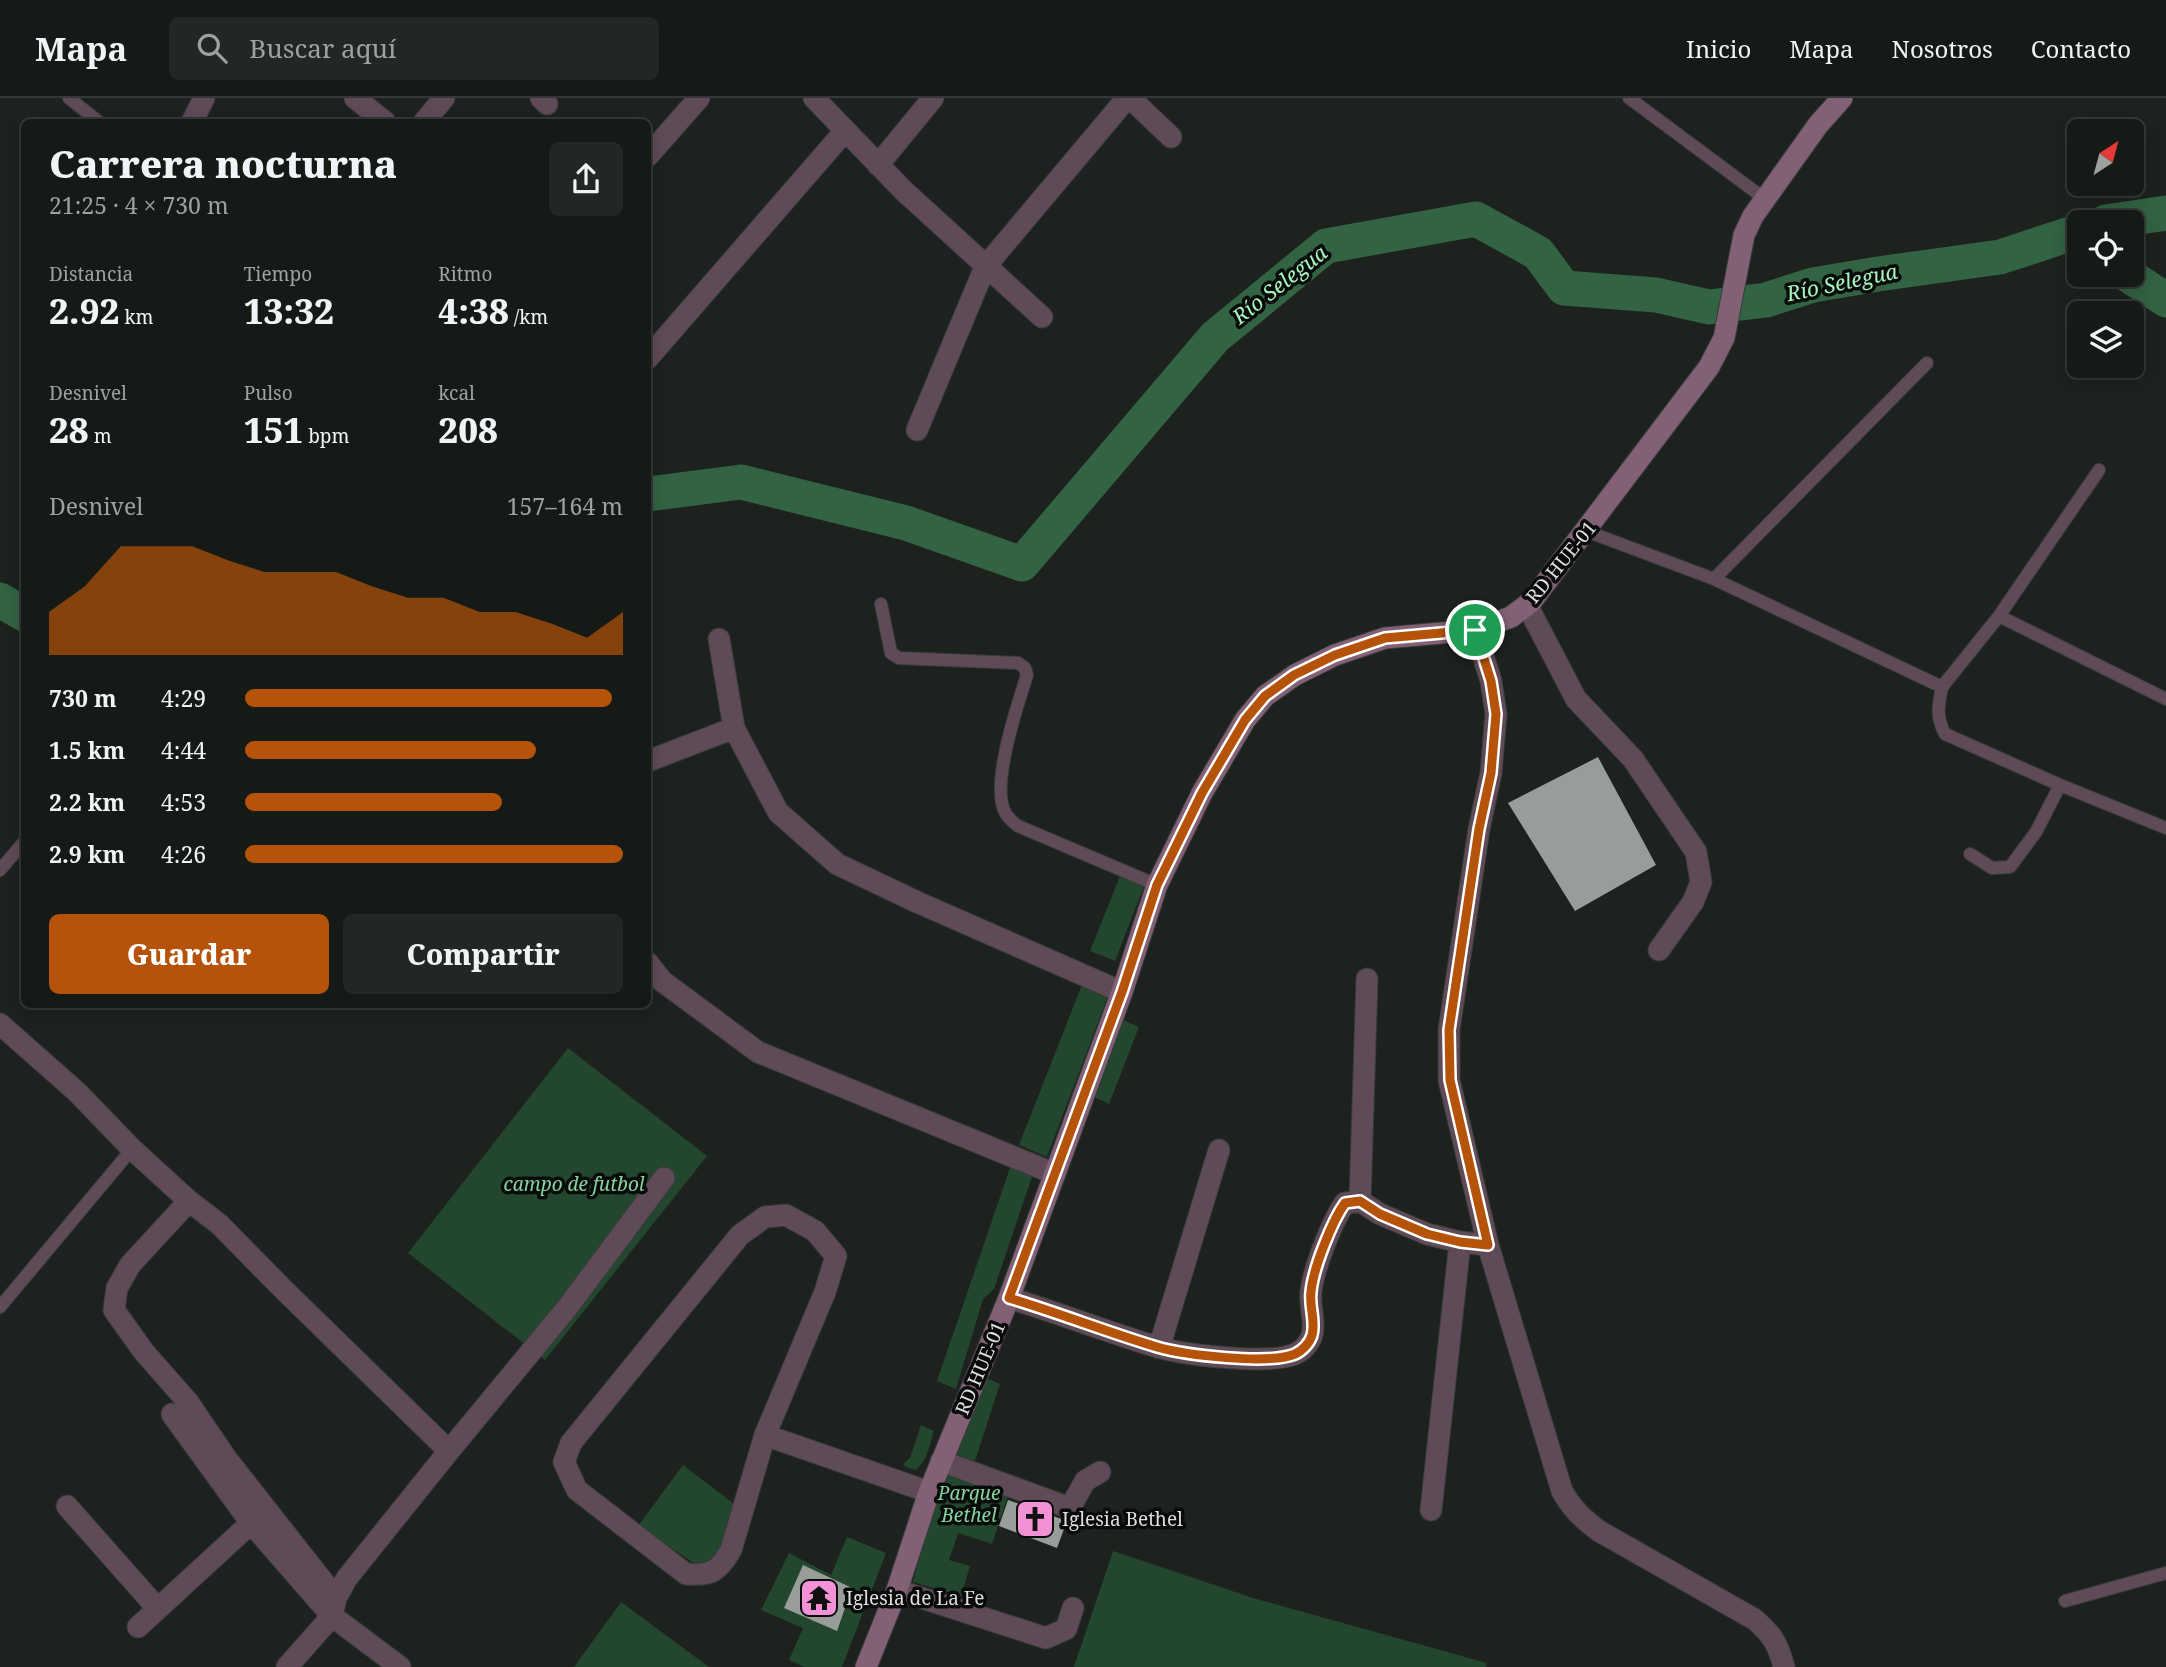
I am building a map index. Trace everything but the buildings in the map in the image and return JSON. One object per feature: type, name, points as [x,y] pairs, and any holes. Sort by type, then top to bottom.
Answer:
[{"type":"street","points":[[194,119],[204,98]]},
{"type":"street","points":[[355,98],[381,119]]},
{"type":"street","points":[[426,119],[444,98]]},
{"type":"street","points":[[651,153],[699,98]]},
{"type":"street","points":[[814,98],[878,165],[1042,317]]},
{"type":"street","points":[[878,165],[933,98]]},
{"type":"street","points":[[917,430],[985,267],[1129,98],[1171,137]]},
{"type":"street","name":"RD HUE-01","points":[[868,1667],[929,1492],[1009,1298],[1055,1174],[1122,992],[1157,885],[1202,793],[1245,720],[1265,696],[1294,675],[1335,655],[1385,638],[1475,630],[1511,617],[1527,605],[1548,582],[1709,367],[1724,338],[1744,235],[1765,199],[1818,125],[1842,98]]},
{"type":"street","points":[[651,355],[845,131]]},
{"type":"street","points":[[1527,605],[1576,699],[1633,759],[1696,852],[1701,882],[1693,902],[1659,950]]},
{"type":"street","points":[[1475,630],[1491,681],[1496,714],[1491,773],[1479,829],[1449,1030],[1450,1080],[1488,1245],[1562,1491],[1569,1505],[1599,1531],[1754,1619],[1778,1645],[1784,1667]]},
{"type":"street","points":[[719,639],[734,728],[778,812],[837,864],[1122,992]]},
{"type":"street","points":[[651,760],[734,728]]},
{"type":"street","points":[[651,967],[662,981],[758,1052],[1055,1174]]},
{"type":"street","points":[[1360,1201],[1367,979]]},
{"type":"street","points":[[0,1024],[77,1092],[132,1149],[189,1201],[219,1224],[449,1451]]},
{"type":"street","points":[[1159,1348],[1219,1150]]},
{"type":"street","points":[[288,1667],[334,1607],[348,1578],[567,1308],[664,1178]]},
{"type":"street","points":[[189,1201],[131,1265],[117,1288],[114,1310],[144,1352],[188,1402],[334,1607]]},
{"type":"street","points":[[1009,1298],[1159,1348],[1230,1358],[1282,1358],[1297,1353],[1307,1345],[1313,1334],[1311,1293],[1335,1217],[1345,1203],[1360,1201],[1380,1214],[1427,1234],[1488,1245]]},
{"type":"street","points":[[786,1215],[816,1231],[836,1256],[825,1292],[765,1436],[731,1550],[723,1565],[706,1575],[686,1574],[577,1490],[564,1462],[572,1443],[740,1235],[765,1217],[786,1215]]},
{"type":"street","points":[[1432,1510],[1460,1242]]},
{"type":"street","points":[[172,1413],[251,1523],[397,1666]]},
{"type":"street","points":[[765,1436],[929,1492]]},
{"type":"street","points":[[941,1461],[1070,1508],[1086,1481],[1100,1472]]},
{"type":"street","points":[[67,1506],[158,1609]]},
{"type":"street","points":[[138,1627],[251,1523]]},
{"type":"street","points":[[897,1590],[1046,1638],[1066,1629],[1073,1608]]},
{"type":"lane","points":[[69,98],[95,119]]},
{"type":"lane","points":[[1629,98],[1765,199]]},
{"type":"lane","points":[[1714,579],[1927,363]]},
{"type":"lane","points":[[2099,470],[1999,616],[1942,687],[1937,712],[1945,734],[2166,828]]},
{"type":"lane","points":[[1586,531],[1714,579],[1942,687]]},
{"type":"lane","points":[[881,604],[891,653],[899,657],[1018,663],[1025,668],[1027,675],[1006,745],[1001,797],[1005,813],[1018,826],[1157,885]]},
{"type":"lane","points":[[1999,616],[2166,699]]},
{"type":"lane","points":[[1970,854],[1992,868],[2010,867],[2036,832],[2060,785]]},
{"type":"lane","points":[[0,870],[21,846]]},
{"type":"lane","points":[[0,1307],[132,1149]]},
{"type":"lane","points":[[2065,1601],[2166,1573]]},
{"type":"green space","points":[[1122,871],[1146,881],[1115,961],[1090,951]]},
{"type":"green space","points":[[1085,977],[1111,988],[1047,1157],[1019,1145]]},
{"type":"green space","points":[[1114,1016],[1139,1027],[1109,1104],[1086,1093]]},
{"type":"green space","name":"campo de futbol","points":[[568,1048],[707,1156],[545,1360],[408,1253]]},
{"type":"green space","points":[[1011,1165],[1033,1174],[994,1289],[983,1299],[956,1389],[937,1381]]},
{"type":"green space","points":[[984,1377],[1000,1384],[974,1464],[956,1456]]},
{"type":"green space","points":[[921,1425],[934,1431],[925,1458],[915,1470],[903,1464],[910,1458]]},
{"type":"green space","name":"Parque Bethel","points":[[950,1464],[1011,1487],[992,1544],[958,1533],[949,1560],[970,1566],[961,1596],[913,1582],[928,1526]]},
{"type":"green space","points":[[683,1465],[734,1504],[719,1551],[706,1564],[698,1566],[638,1526]]},
{"type":"green space","points":[[847,1537],[886,1553],[842,1667],[804,1667],[789,1660],[803,1628],[761,1610],[789,1553],[831,1575]]},
{"type":"green space","points":[[1113,1551],[1253,1598],[1487,1663],[1486,1667],[1074,1667]]},
{"type":"green space","points":[[621,1602],[709,1667],[574,1667]]},
{"type":"waterway","name":"Río Selegua","points":[[2144,216],[2166,213]]},
{"type":"waterway","name":"Río Selegua","points":[[651,494],[741,482],[906,523],[1022,564],[1215,337],[1326,246],[1476,219],[1538,253],[1564,288],[1656,295],[1709,307],[1766,300],[1813,285],[2000,257],[2067,235]]},
{"type":"waterway","points":[[2144,286],[2166,300]]},
{"type":"waterway","name":"Río Selegua","points":[[0,600],[21,612]]},
{"type":"place","name":"Iglesia Bethel","points":[[1035,1519]]},
{"type":"place","name":"Iglesia de La Fe","points":[[819,1598]]},
{"type":"route","points":[[1475,630],[1491,681],[1496,714],[1491,773],[1479,829],[1449,1030],[1450,1080],[1488,1245],[1427,1234],[1380,1214],[1360,1201],[1345,1203],[1335,1217],[1316,1272],[1311,1293],[1313,1334],[1307,1345],[1297,1353],[1282,1358],[1230,1358],[1159,1348],[1009,1298],[1122,992],[1157,885],[1202,793],[1245,720],[1265,696],[1294,675],[1335,655],[1385,638],[1475,630]]}]
